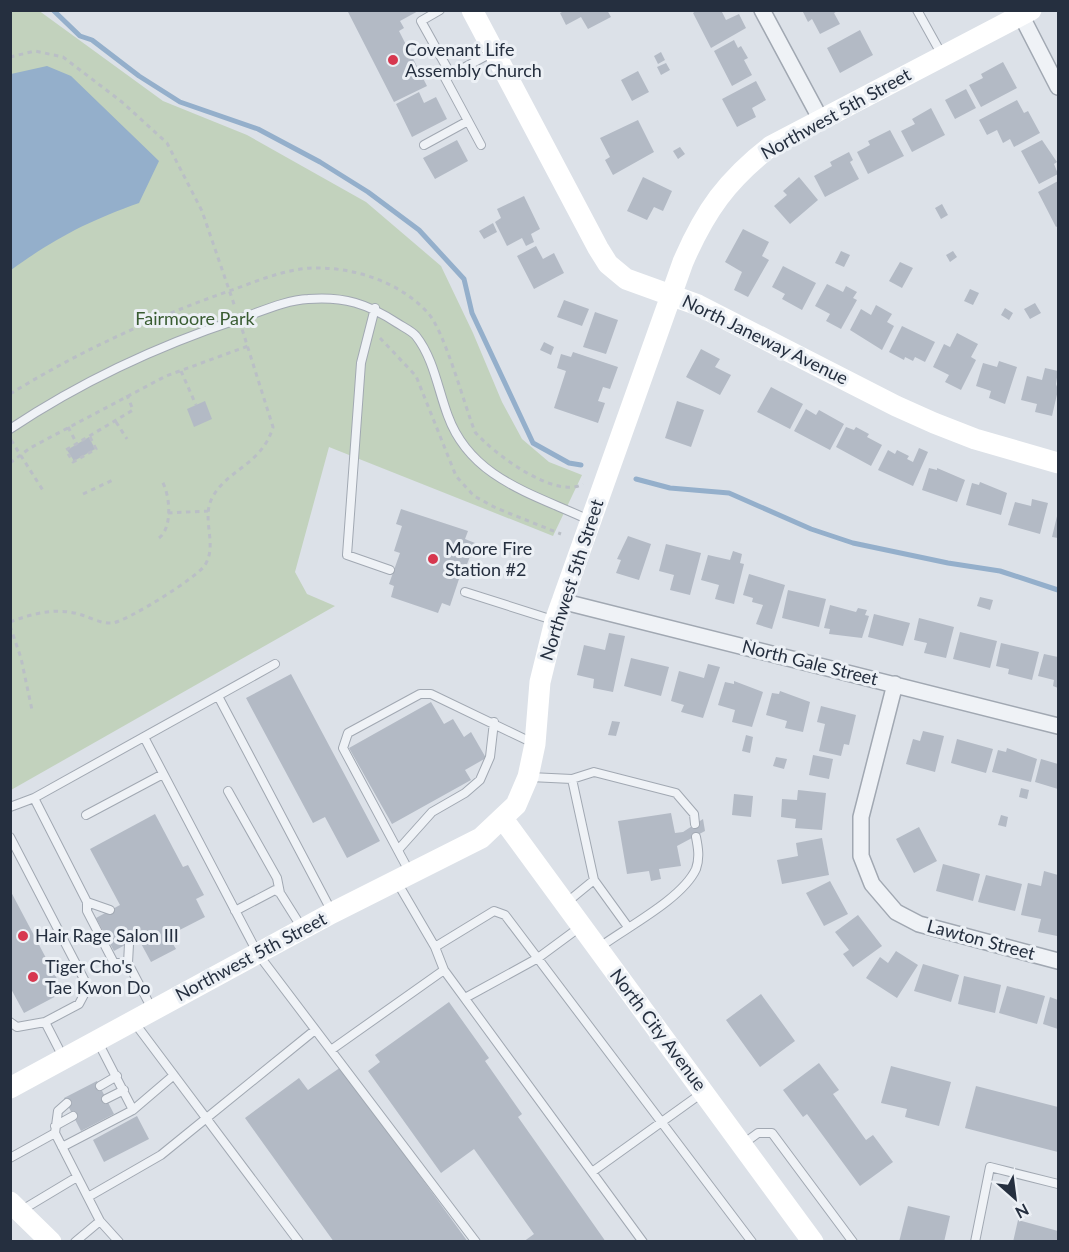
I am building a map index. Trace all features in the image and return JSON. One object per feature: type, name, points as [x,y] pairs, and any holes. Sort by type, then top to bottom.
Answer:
[{"type":"street","name":"North Janeway Avenue","points":[[472,10],[608,264],[626,279],[698,304],[905,410],[975,439],[1059,463]]},
{"type":"street","points":[[762,10],[821,120]]},
{"type":"street","points":[[1026,13],[1059,87]]},
{"type":"street","name":"Northwest 5th Street","points":[[10,1088],[332,913],[481,838],[503,819],[516,805],[528,777],[535,744],[540,682],[561,601],[699,225],[733,179],[771,146],[1026,13]]},
{"type":"street","name":"North Gale Street","points":[[561,601],[1059,726]]},
{"type":"street","name":"Lawton Street","points":[[895,684],[861,817],[861,856],[872,884],[896,912],[919,924],[1059,961]]},
{"type":"street","name":"North City Avenue","points":[[503,819],[813,1242]]},
{"type":"street","points":[[15,1207],[51,1242]]},
{"type":"lane","points":[[440,10],[421,21],[451,75]]},
{"type":"lane","points":[[917,10],[942,57]]},
{"type":"lane","points":[[481,145],[445,78],[494,51]]},
{"type":"lane","points":[[424,145],[468,121]]},
{"type":"lane","points":[[10,429],[52,401],[118,366],[181,338],[306,299],[351,299],[375,308],[416,336],[433,368],[456,436],[475,462],[503,480],[590,520]]},
{"type":"lane","points":[[375,308],[361,363],[347,555],[390,570]]},
{"type":"lane","points":[[465,592],[555,621]]},
{"type":"lane","points":[[10,807],[34,798],[275,664]]},
{"type":"lane","points":[[535,744],[431,694],[420,694],[348,733],[343,748],[398,849],[404,877],[444,970],[643,1242]]},
{"type":"lane","points":[[219,696],[332,913]]},
{"type":"lane","points":[[398,849],[432,812],[480,780],[490,757],[494,723]]},
{"type":"lane","points":[[144,737],[258,954],[476,1242]]},
{"type":"lane","points":[[528,777],[572,779],[594,772],[676,793],[693,814],[695,824]]},
{"type":"lane","points":[[86,815],[163,774]]},
{"type":"lane","points":[[572,779],[594,880],[628,927]]},
{"type":"lane","points":[[228,791],[277,878],[280,893],[303,929]]},
{"type":"lane","points":[[34,798],[87,902],[87,911],[114,963],[128,963]]},
{"type":"lane","points":[[10,837],[88,987],[79,1004],[45,1022],[17,1027],[10,1023]]},
{"type":"lane","points":[[597,949],[678,891],[696,869],[699,856],[696,837]]},
{"type":"lane","points":[[565,904],[594,880]]},
{"type":"lane","points":[[236,911],[275,890],[280,893]]},
{"type":"lane","points":[[87,902],[110,910]]},
{"type":"lane","points":[[435,947],[494,911],[505,915],[752,1242]]},
{"type":"lane","points":[[465,998],[538,958],[581,926]]},
{"type":"lane","points":[[129,944],[128,963],[153,1011]]},
{"type":"lane","points":[[331,1050],[444,970]]},
{"type":"lane","points":[[134,1021],[299,1242]]},
{"type":"lane","points":[[45,1022],[64,1059]]},
{"type":"lane","points":[[88,1197],[160,1155],[315,1030]]},
{"type":"lane","points":[[97,1041],[134,1110]]},
{"type":"lane","points":[[62,1147],[134,1110],[174,1075]]},
{"type":"lane","points":[[100,1086],[117,1076]]},
{"type":"lane","points":[[106,1099],[124,1090]]},
{"type":"lane","points":[[592,1172],[663,1124],[704,1092]]},
{"type":"lane","points":[[67,1103],[58,1111],[55,1130],[100,1221],[119,1242]]},
{"type":"lane","points":[[10,1158],[73,1116]]},
{"type":"lane","points":[[742,1144],[758,1133],[772,1133],[853,1242]]},
{"type":"lane","points":[[975,1242],[990,1167],[1059,1184]]},
{"type":"lane","points":[[15,1207],[77,1177]]},
{"type":"lane","points":[[75,1242],[100,1221]]},
{"type":"path","points":[[10,57],[35,51],[63,57],[122,102],[167,144],[202,211],[235,308]]},
{"type":"path","points":[[10,394],[119,334],[229,291],[270,277],[312,268],[341,270],[374,277],[408,294],[430,315],[475,432],[489,447],[522,469],[560,487],[580,486],[587,481]]},
{"type":"path","points":[[32,710],[21,658],[10,624],[32,614],[62,610],[112,623],[128,619],[204,566],[211,548],[207,511],[215,492],[254,460],[268,442],[273,427],[242,329]]},
{"type":"path","points":[[10,463],[68,427],[128,395],[180,370],[248,346]]},
{"type":"path","points":[[180,370],[196,405]]},
{"type":"path","points":[[90,437],[96,450],[73,462],[66,450],[133,410],[128,395]]},
{"type":"path","points":[[116,422],[127,439]]},
{"type":"path","points":[[68,427],[77,444]]},
{"type":"path","points":[[11,440],[44,492]]},
{"type":"path","points":[[83,494],[115,478]]},
{"type":"path","points":[[159,538],[167,527],[168,513],[162,481]]},
{"type":"path","points":[[168,513],[207,511]]},
{"type":"green space","name":"Fairmoore Park","points":[[38,10],[163,101],[247,135],[366,202],[441,266],[502,402],[522,439],[549,462],[582,475],[553,536],[329,447],[295,572],[307,594],[335,606],[11,790],[10,11]]},
{"type":"water","points":[[47,66],[71,76],[159,161],[139,203],[72,232],[11,270],[11,74]]},
{"type":"building","name":"Covenant Life Assembly Church","points":[[347,10],[420,10],[400,21],[404,28],[399,31],[427,86],[394,102]]},
{"type":"building","points":[[566,10],[607,10],[611,17],[588,29],[581,17],[566,25],[560,13]]},
{"type":"building","points":[[697,10],[721,10],[726,20],[739,14],[746,28],[711,48],[693,13]]},
{"type":"building","points":[[802,10],[839,10],[834,13],[840,24],[820,34],[812,19],[808,22]]},
{"type":"building","points":[[860,30],[873,55],[840,73],[827,48]]},
{"type":"building","points":[[734,40],[738,48],[741,46],[748,58],[744,60],[752,75],[732,86],[714,51]]},
{"type":"building","points":[[661,52],[665,60],[658,64],[654,56]]},
{"type":"building","points":[[1003,62],[1017,88],[981,107],[969,85],[983,78],[981,74]]},
{"type":"building","points":[[666,63],[670,70],[661,75],[657,67]]},
{"type":"building","points":[[638,71],[649,92],[632,101],[621,80]]},
{"type":"building","points":[[756,81],[766,100],[752,108],[756,117],[737,127],[722,99]]},
{"type":"building","points":[[966,89],[976,108],[955,119],[945,100]]},
{"type":"building","points":[[419,92],[424,103],[436,97],[447,119],[412,137],[396,104]]},
{"type":"building","points":[[1017,100],[1024,113],[1028,111],[1040,133],[1014,147],[1010,139],[1003,143],[997,130],[987,135],[979,120]]},
{"type":"building","points":[[931,108],[945,135],[912,152],[901,131],[915,124],[912,119]]},
{"type":"building","points":[[638,120],[654,152],[613,175],[605,160],[610,157],[600,138]]},
{"type":"building","points":[[890,130],[904,156],[868,174],[857,152],[870,145],[868,141]]},
{"type":"building","points":[[457,140],[468,161],[435,179],[423,158]]},
{"type":"building","points":[[1042,140],[1057,162],[1054,164],[1058,174],[1039,184],[1021,151]]},
{"type":"building","points":[[680,147],[685,154],[678,159],[673,151]]},
{"type":"building","points":[[849,152],[853,160],[850,162],[859,179],[825,197],[814,176],[832,166],[830,162]]},
{"type":"building","points":[[643,177],[672,191],[663,211],[654,207],[647,220],[627,211]]},
{"type":"building","points":[[799,177],[818,200],[790,224],[774,206],[787,195],[783,191]]},
{"type":"building","points":[[1058,181],[1058,226],[1056,227],[1038,192]]},
{"type":"building","points":[[524,196],[540,229],[531,234],[534,242],[526,246],[522,238],[507,246],[495,222],[501,218],[497,209]]},
{"type":"building","points":[[942,204],[948,215],[941,219],[935,208]]},
{"type":"building","points":[[493,223],[497,232],[484,239],[479,231]]},
{"type":"building","points":[[743,229],[769,242],[762,256],[769,260],[748,297],[734,290],[742,272],[725,262]]},
{"type":"building","points":[[536,246],[543,259],[554,253],[564,273],[534,289],[517,256]]},
{"type":"building","points":[[841,251],[850,255],[844,267],[835,263]]},
{"type":"building","points":[[953,251],[957,257],[950,262],[946,255]]},
{"type":"building","points":[[900,262],[913,268],[902,288],[889,281]]},
{"type":"building","points":[[783,266],[816,283],[802,310],[782,299],[785,294],[772,287]]},
{"type":"building","points":[[827,284],[843,292],[846,286],[857,292],[853,298],[857,300],[841,329],[826,321],[830,314],[815,306]]},
{"type":"building","points":[[970,289],[979,293],[973,305],[964,301]]},
{"type":"building","points":[[564,300],[589,309],[582,326],[557,317]]},
{"type":"building","points":[[1035,303],[1041,313],[1030,319],[1024,309]]},
{"type":"building","points":[[876,305],[892,314],[887,322],[894,326],[882,350],[850,330],[861,309],[871,315]]},
{"type":"building","points":[[1005,308],[1013,313],[1009,320],[1001,315]]},
{"type":"building","points":[[595,312],[618,320],[606,354],[583,347]]},
{"type":"building","points":[[902,326],[935,342],[925,362],[915,357],[913,361],[905,357],[904,360],[889,352]]},
{"type":"building","points":[[957,333],[978,344],[971,357],[976,360],[961,390],[945,382],[949,375],[933,367],[944,344],[950,347]]},
{"type":"building","points":[[544,342],[554,347],[551,355],[540,350]]},
{"type":"building","points":[[701,349],[720,359],[715,367],[731,375],[720,395],[686,377]]},
{"type":"building","points":[[573,352],[618,367],[610,389],[603,387],[598,401],[605,403],[598,423],[554,408],[566,371],[557,368],[561,354],[571,357]]},
{"type":"building","points":[[999,361],[1017,367],[1005,404],[989,398],[991,391],[976,386],[983,363],[997,367]]},
{"type":"building","points":[[1045,368],[1058,371],[1056,384],[1058,390],[1052,416],[1035,412],[1037,404],[1021,400],[1027,376],[1042,380]]},
{"type":"building","points":[[771,387],[803,404],[790,429],[757,412]]},
{"type":"building","points":[[205,401],[212,419],[194,427],[187,409]]},
{"type":"building","points":[[677,401],[704,410],[691,447],[665,438]]},
{"type":"building","points":[[806,409],[816,415],[819,410],[844,424],[830,450],[794,431]]},
{"type":"building","points":[[846,427],[854,430],[856,427],[869,434],[867,437],[882,445],[871,466],[836,447]]},
{"type":"building","points":[[89,437],[95,449],[74,461],[67,450]]},
{"type":"building","points":[[919,448],[928,452],[913,486],[878,470],[888,450],[895,454],[897,450],[909,456],[907,459],[913,462]]},
{"type":"building","points":[[929,468],[937,470],[937,468],[965,480],[957,502],[922,490]]},
{"type":"building","points":[[980,482],[1007,493],[1001,515],[966,505],[972,483],[979,485]]},
{"type":"building","points":[[1032,499],[1048,503],[1040,534],[1008,525],[1015,502],[1031,506]]},
{"type":"building","name":"Moore Fire Station #2","points":[[401,509],[468,531],[465,539],[475,543],[466,567],[460,565],[458,572],[461,573],[450,606],[442,603],[438,613],[391,597],[394,586],[389,584],[400,553],[394,551],[402,526],[396,524]]},
{"type":"building","points":[[1058,512],[1058,538],[1052,537]]},
{"type":"building","points":[[628,536],[651,544],[639,580],[616,573],[621,560],[617,559]]},
{"type":"building","points":[[666,544],[701,553],[690,595],[670,590],[674,575],[659,571]]},
{"type":"building","points":[[733,551],[742,554],[740,563],[744,564],[734,604],[715,599],[719,585],[701,580],[708,555],[730,560]]},
{"type":"building","points":[[749,574],[785,585],[772,629],[756,624],[763,605],[752,602],[753,598],[743,595]]},
{"type":"building","points":[[788,590],[826,599],[819,627],[782,618]]},
{"type":"building","points":[[980,597],[993,600],[990,610],[977,606]]},
{"type":"building","points":[[830,605],[856,612],[858,608],[867,610],[865,615],[869,616],[862,638],[829,634],[830,629],[824,628]]},
{"type":"building","points":[[874,614],[910,623],[903,646],[868,637]]},
{"type":"building","points":[[919,618],[954,627],[946,658],[924,653],[927,643],[914,640]]},
{"type":"building","points":[[960,632],[997,641],[990,668],[953,659]]},
{"type":"building","points":[[609,633],[625,636],[613,692],[593,688],[594,679],[577,675],[584,645],[605,650]]},
{"type":"building","points":[[1001,643],[1039,652],[1032,680],[1008,674],[1009,669],[996,666]]},
{"type":"building","points":[[1044,654],[1058,657],[1058,688],[1053,686],[1054,680],[1038,676]]},
{"type":"building","points":[[631,658],[669,667],[661,696],[624,686]]},
{"type":"building","points":[[708,664],[720,667],[703,718],[681,712],[684,705],[671,701],[679,671],[704,678]]},
{"type":"building","points":[[291,674],[380,841],[347,858],[325,817],[313,823],[246,698]]},
{"type":"building","points":[[734,681],[763,692],[752,727],[732,722],[735,710],[718,705],[725,682],[734,684]]},
{"type":"building","points":[[780,691],[810,702],[803,732],[785,728],[787,721],[766,715],[772,693],[779,694]]},
{"type":"building","points":[[431,702],[444,724],[453,719],[464,737],[471,732],[486,758],[465,770],[471,780],[392,824],[349,748]]},
{"type":"building","points":[[821,706],[856,715],[849,745],[844,744],[841,756],[819,751],[825,724],[817,722]]},
{"type":"building","points":[[612,721],[620,722],[616,736],[608,735]]},
{"type":"building","points":[[923,731],[944,736],[935,772],[906,764],[913,739],[920,741]]},
{"type":"building","points":[[746,735],[753,737],[750,753],[742,751]]},
{"type":"building","points":[[957,739],[993,749],[986,773],[951,763]]},
{"type":"building","points":[[1007,748],[1037,759],[1031,782],[992,772],[998,750],[1006,752]]},
{"type":"building","points":[[813,755],[833,759],[829,779],[809,775]]},
{"type":"building","points":[[776,757],[787,759],[784,769],[773,766]]},
{"type":"building","points":[[1041,759],[1058,764],[1058,789],[1035,782]]},
{"type":"building","points":[[1021,788],[1029,790],[1027,799],[1019,797]]},
{"type":"building","points":[[798,790],[826,793],[822,830],[795,828],[796,819],[781,817],[782,799],[797,800]]},
{"type":"building","points":[[734,794],[753,796],[751,817],[732,815]]},
{"type":"building","points":[[671,813],[675,833],[683,832],[703,819],[705,831],[677,846],[681,866],[659,869],[661,879],[651,881],[649,871],[627,874],[618,821]]},
{"type":"building","points":[[155,814],[183,867],[188,865],[204,895],[196,899],[205,917],[168,936],[176,949],[151,962],[138,938],[114,951],[96,918],[120,905],[90,849]]},
{"type":"building","points":[[1001,815],[1008,817],[1006,827],[998,825]]},
{"type":"building","points":[[919,827],[937,861],[914,873],[896,839]]},
{"type":"building","points":[[822,838],[829,875],[782,884],[777,860],[798,856],[796,843]]},
{"type":"building","points":[[943,864],[980,874],[973,901],[936,891]]},
{"type":"building","points":[[1044,871],[1058,875],[1057,936],[1038,932],[1041,919],[1021,915],[1028,883],[1041,886]]},
{"type":"building","points":[[986,875],[1022,884],[1015,911],[978,902]]},
{"type":"building","points":[[830,881],[848,914],[824,926],[806,893]]},
{"type":"building","name":"Tiger Cho's Tae Kwon Do","points":[[10,890],[64,992],[24,1013],[10,987]]},
{"type":"building","points":[[858,915],[882,946],[853,967],[843,954],[849,950],[835,932]]},
{"type":"building","points":[[896,951],[918,965],[897,998],[866,978],[880,957],[888,963]]},
{"type":"building","points":[[923,964],[959,975],[951,1002],[914,991]]},
{"type":"building","points":[[964,976],[1001,985],[995,1013],[958,1004]]},
{"type":"building","points":[[1007,986],[1045,996],[1037,1024],[999,1013]]},
{"type":"building","points":[[761,994],[795,1041],[760,1067],[726,1020]]},
{"type":"building","points":[[1050,997],[1058,1000],[1058,1029],[1043,1024]]},
{"type":"building","points":[[449,1002],[489,1058],[485,1061],[522,1114],[518,1117],[606,1242],[523,1242],[534,1234],[474,1149],[441,1173],[368,1071],[380,1062],[375,1055]]},
{"type":"building","points":[[819,1063],[839,1090],[833,1094],[866,1140],[873,1135],[893,1162],[860,1186],[807,1114],[803,1117],[783,1090]]},
{"type":"building","points":[[891,1066],[951,1082],[939,1126],[905,1117],[907,1109],[881,1103]]},
{"type":"building","points":[[341,1067],[468,1242],[334,1242],[245,1118],[299,1078],[308,1090]]},
{"type":"building","points":[[97,1081],[114,1114],[81,1131],[64,1098]]},
{"type":"building","points":[[976,1086],[1058,1107],[1058,1152],[965,1128]]},
{"type":"building","points":[[137,1116],[149,1139],[104,1162],[93,1140]]},
{"type":"building","points":[[908,1206],[950,1216],[944,1242],[899,1242]]},
{"type":"building","points":[[1018,1220],[1058,1231],[1058,1242],[1013,1242]]},
{"type":"waterway","points":[[53,10],[80,36],[92,40],[139,76],[180,102],[258,129],[320,162],[368,192],[419,230],[464,279],[472,313],[533,443],[569,463],[581,465]]},
{"type":"waterway","points":[[636,479],[670,488],[729,493],[811,529],[853,543],[948,563],[1000,571],[1058,590]]},
{"type":"place","name":"Covenant Life Assembly Church","points":[[393,60]]},
{"type":"place","name":"Moore Fire Station #2","points":[[433,559]]},
{"type":"place","name":"Hair Rage Salon III","points":[[23,936]]},
{"type":"place","name":"Tiger Cho's Tae Kwon Do","points":[[33,977]]}]
